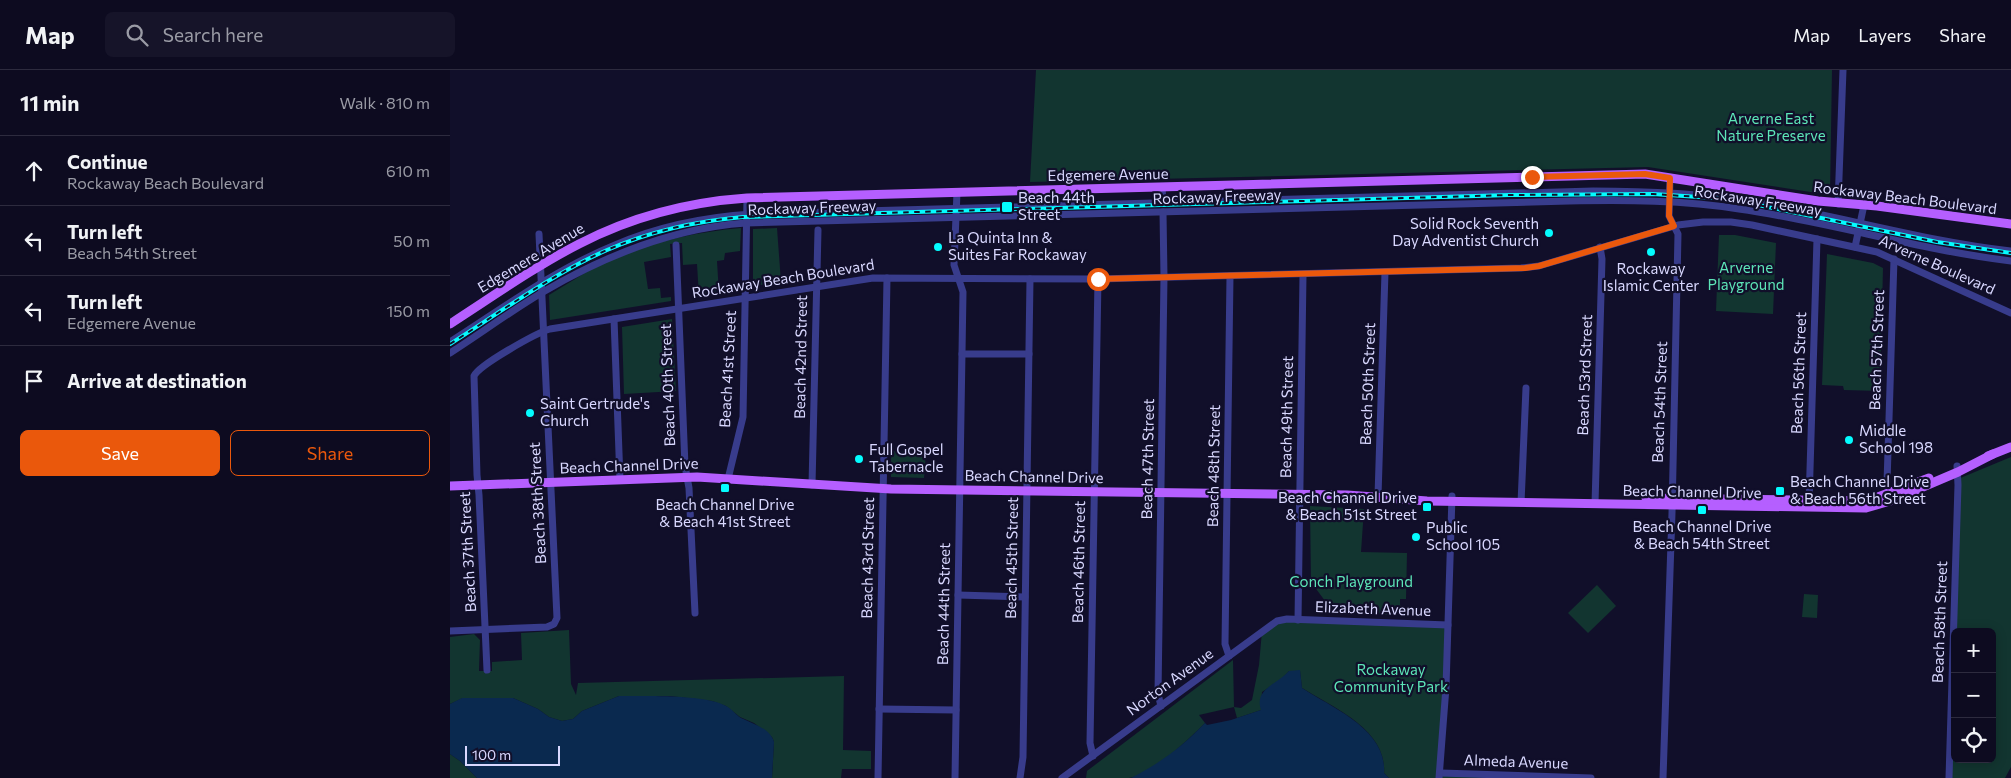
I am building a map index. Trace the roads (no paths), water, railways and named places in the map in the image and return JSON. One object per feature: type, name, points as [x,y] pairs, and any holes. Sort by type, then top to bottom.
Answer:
[{"type":"main road","name":"Edgemere Avenue","points":[[450,324],[541,266],[591,238],[649,216],[698,204],[747,198],[1641,174],[1795,198]]},
{"type":"main road","name":"Rockaway Beach Boulevard","points":[[1795,198],[2011,224]]},
{"type":"main road","name":"Beach Channel Drive","points":[[450,486],[688,477],[883,489],[1378,496],[1414,500],[1808,503],[1866,508],[2011,447]]},
{"type":"street","points":[[1838,204],[1843,70]]},
{"type":"street","name":"Beach 54th Street","points":[[1663,778],[1678,234],[1669,216],[1670,178]]},
{"type":"street","points":[[1162,187],[1163,203]]},
{"type":"street","name":"Rockaway Freeway","points":[[450,342],[592,255],[644,234],[694,221],[747,214],[1593,191],[1670,193],[1750,201],[1950,242],[2011,251]]},
{"type":"street","name":"Beach 44th Street","points":[[955,778],[963,292],[954,265],[957,192]]},
{"type":"street","name":"Beach 41st Street","points":[[728,479],[743,417],[747,198]]},
{"type":"street","name":"Rockaway Freeway","points":[[450,353],[542,293],[598,262],[642,244],[694,230],[746,223],[1577,201],[1669,202],[1750,210],[1958,253],[2011,261]]},
{"type":"street","points":[[1855,247],[1864,205]]},
{"type":"street","name":"Beach 47th Street","points":[[1161,706],[1158,694],[1164,277],[1163,212]]},
{"type":"street","name":"Arverne Boulevard","points":[[1674,226],[1703,222],[1732,222],[1877,252],[2011,312]]},
{"type":"street","name":"Rockaway Beach Boulevard","points":[[474,374],[485,365],[544,332],[873,278],[1098,279],[1525,268],[1674,226]]},
{"type":"street","name":"Beach 42nd Street","points":[[812,485],[818,230]]},
{"type":"street","name":"Beach 38th Street","points":[[485,630],[546,627],[552,625],[558,613],[539,234]]},
{"type":"street","name":"Beach 56th Street","points":[[1808,503],[1817,239]]},
{"type":"street","name":"Beach 40th Street","points":[[676,245],[685,466],[688,477],[695,613]]},
{"type":"street","name":"Beach 53rd Street","points":[[1595,501],[1602,259],[1600,247]]},
{"type":"street","name":"Beach 57th Street","points":[[1889,497],[1886,483],[1894,259]]},
{"type":"street","name":"Beach 50th Street","points":[[1378,496],[1385,272]]},
{"type":"street","name":"Beach 49th Street","points":[[1298,620],[1303,274]]},
{"type":"street","name":"Beach 48th Street","points":[[1229,656],[1225,644],[1230,276]]},
{"type":"street","name":"Beach 43rd Street","points":[[878,778],[887,278]]},
{"type":"street","name":"Beach 45th Street","points":[[1020,778],[1023,757],[1030,279]]},
{"type":"street","name":"Beach 46th Street","points":[[1093,756],[1090,743],[1098,279]]},
{"type":"street","points":[[614,319],[620,480]]},
{"type":"street","points":[[962,354],[1029,354]]},
{"type":"street","name":"Beach 37th Street","points":[[474,374],[473,390],[487,670]]},
{"type":"street","points":[[1521,500],[1524,399],[1526,388]]},
{"type":"street","name":"Beach 58th Street","points":[[1949,778],[1958,469]]},
{"type":"street","points":[[1440,776],[1452,499]]},
{"type":"street","points":[[958,595],[1025,596]]},
{"type":"street","name":"Norton Avenue","points":[[1062,778],[1274,623],[1283,620],[1298,620]]},
{"type":"street","name":"Elizabeth Avenue","points":[[1298,620],[1448,625]]},
{"type":"street","points":[[450,631],[485,630]]},
{"type":"street","points":[[879,709],[956,710]]},
{"type":"street","name":"Almeda Avenue","points":[[1440,776],[1591,778]]},
{"type":"water","points":[[1300,670],[1302,688],[1355,721],[1377,744],[1383,758],[1384,773],[1389,778],[1131,778],[1170,754],[1205,723],[1207,725],[1231,720],[1261,710],[1261,697],[1264,692],[1289,671]]},
{"type":"water","points":[[619,696],[704,699],[726,706],[741,718],[765,730],[772,737],[774,742],[772,778],[477,778],[450,754],[450,704],[462,698],[513,698],[538,709],[549,717],[562,721],[573,719],[582,711]]},
{"type":"railway","points":[[450,344],[567,270],[607,250],[640,237],[674,228],[708,221],[743,217],[1510,195],[1653,194],[1715,198],[1753,204],[1937,242],[2011,253]]},
{"type":"place","name":"Beach 44th Street","points":[[1007,207]]},
{"type":"place","name":"Solid Rock Seventh Day Adventist Church","points":[[1549,233]]},
{"type":"place","name":"La Quinta Inn & Suites Far Rockaway","points":[[938,247]]},
{"type":"place","name":"Rockaway Islamic Center","points":[[1651,252]]},
{"type":"place","name":"Saint Gertrude's Church","points":[[530,413]]},
{"type":"place","name":"Middle School 198","points":[[1849,440]]},
{"type":"place","name":"Full Gospel Tabernacle","points":[[859,459]]},
{"type":"place","name":"Beach Channel Drive & Beach 41st Street","points":[[725,488]]},
{"type":"place","name":"Beach Channel Drive & Beach 56th Street","points":[[1780,491]]},
{"type":"place","name":"Beach Channel Drive & Beach 51st Street","points":[[1427,507]]},
{"type":"place","name":"Beach Channel Drive & Beach 54th Street","points":[[1702,510]]},
{"type":"place","name":"Public School 105","points":[[1416,537]]},
{"type":"park label","name":"Arverne East Nature Preserve","points":[[1771,128]]},
{"type":"park label","name":"Arverne Playground","points":[[1746,276]]},
{"type":"park label","name":"Conch Playground","points":[[1351,582]]},
{"type":"park label","name":"Rockaway Community Park","points":[[1391,678]]}]
